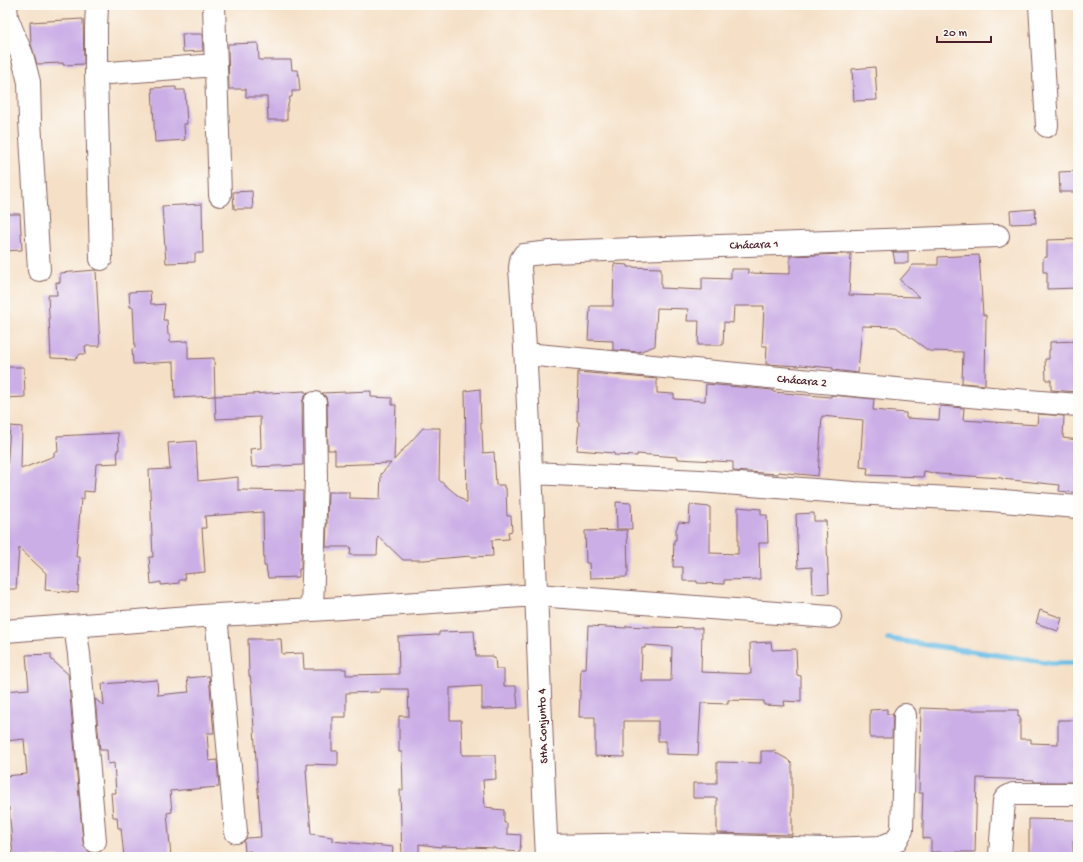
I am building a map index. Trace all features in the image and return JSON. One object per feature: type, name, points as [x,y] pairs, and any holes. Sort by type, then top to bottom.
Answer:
[{"type":"street","points":[[6,5],[7,18],[22,55],[29,82],[39,270]]},
{"type":"street","points":[[97,5],[96,74],[101,259]]},
{"type":"street","points":[[214,5],[220,195]]},
{"type":"street","points":[[1040,5],[1047,126]]},
{"type":"street","points":[[96,74],[216,66]]},
{"type":"street","name":"Chácara 1","points":[[520,268],[521,260],[524,254],[551,252],[998,236]]},
{"type":"street","name":"SHA Conjunto 4","points":[[520,268],[532,473],[547,851]]},
{"type":"street","name":"Chácara 2","points":[[526,354],[1078,405]]},
{"type":"street","points":[[312,610],[316,477],[315,403]]},
{"type":"street","points":[[532,473],[700,480],[854,493],[990,500],[1078,507]]},
{"type":"street","points":[[5,631],[216,615],[537,595],[830,617]]},
{"type":"street","points":[[216,615],[236,832]]},
{"type":"street","points":[[75,626],[79,654],[95,840]]},
{"type":"street","points":[[547,851],[654,844],[828,848],[881,847],[896,841],[902,830],[905,715]]},
{"type":"street","points":[[999,856],[1004,801],[1007,797],[1013,794],[1078,794]]},
{"type":"building","points":[[83,19],[84,64],[37,64],[31,44],[30,22]]},
{"type":"building","points":[[182,34],[202,34],[203,51],[183,52]]},
{"type":"building","points":[[258,43],[259,60],[291,60],[292,70],[298,70],[300,91],[292,91],[292,97],[290,97],[287,109],[287,120],[268,120],[267,97],[246,97],[246,89],[229,89],[228,44]]},
{"type":"building","points":[[875,67],[877,100],[854,101],[852,69]]},
{"type":"building","points":[[176,87],[176,90],[185,90],[187,124],[184,124],[185,140],[155,142],[152,88]]},
{"type":"building","points":[[1078,171],[1078,192],[1060,192],[1059,172]]},
{"type":"building","points":[[252,191],[253,209],[234,209],[233,192]]},
{"type":"building","points":[[202,204],[203,253],[195,253],[195,262],[166,263],[162,206]]},
{"type":"building","points":[[1035,209],[1036,223],[1011,224],[1010,211]]},
{"type":"building","points":[[5,214],[20,214],[22,250],[5,251]]},
{"type":"building","points":[[1078,239],[1078,288],[1047,289],[1047,272],[1043,272],[1043,258],[1047,257],[1047,240]]},
{"type":"building","points":[[893,252],[908,252],[908,263],[895,263]]},
{"type":"building","points":[[851,254],[849,295],[919,297],[900,280],[913,265],[938,265],[938,257],[979,255],[983,315],[986,315],[985,385],[962,383],[963,352],[929,351],[896,327],[862,326],[858,373],[833,370],[833,368],[766,364],[767,346],[762,346],[764,306],[734,306],[733,323],[724,322],[723,345],[698,345],[699,321],[687,321],[688,309],[657,308],[655,346],[638,352],[613,350],[613,341],[588,340],[590,306],[613,306],[614,264],[628,265],[628,267],[661,268],[661,288],[702,290],[702,278],[731,279],[731,269],[748,269],[748,273],[790,274],[790,256]]},
{"type":"building","points":[[96,270],[100,346],[85,346],[86,354],[80,354],[76,359],[51,358],[48,295],[57,295],[56,282],[60,283],[60,273]]},
{"type":"building","points":[[150,291],[151,304],[165,304],[163,320],[167,320],[170,342],[188,341],[188,359],[214,358],[215,396],[175,398],[174,362],[133,364],[132,349],[135,348],[133,307],[130,307],[129,292]]},
{"type":"building","points":[[1078,341],[1078,392],[1051,390],[1051,380],[1046,380],[1045,359],[1049,359],[1050,342]]},
{"type":"building","points":[[5,367],[24,367],[25,397],[5,398]]},
{"type":"building","points":[[578,372],[657,379],[657,393],[674,394],[674,399],[705,401],[706,384],[773,390],[773,392],[874,399],[873,410],[906,413],[906,418],[939,420],[940,406],[964,408],[963,420],[1037,425],[1038,414],[1064,416],[1063,438],[1078,440],[1078,493],[1059,491],[1060,485],[1002,478],[938,474],[924,471],[923,477],[867,475],[868,468],[860,467],[863,420],[822,416],[818,476],[778,472],[778,474],[733,471],[733,462],[678,459],[678,457],[637,454],[637,456],[614,455],[614,453],[577,450],[579,422],[577,421]]},
{"type":"building","points":[[480,389],[483,453],[494,452],[496,485],[504,485],[504,488],[506,488],[507,516],[511,516],[512,531],[508,532],[509,539],[492,540],[493,556],[403,560],[378,536],[377,555],[350,555],[351,547],[326,547],[328,492],[349,492],[349,498],[380,499],[381,474],[391,463],[335,465],[335,450],[328,450],[327,402],[326,397],[322,393],[371,391],[371,397],[392,398],[392,405],[396,405],[394,460],[423,428],[440,428],[439,480],[467,503],[465,391]]},
{"type":"building","points":[[305,391],[305,393],[308,393],[304,397],[302,403],[303,465],[252,467],[250,449],[261,448],[260,417],[216,419],[215,396]]},
{"type":"building","points":[[10,426],[22,427],[21,469],[54,456],[54,452],[58,452],[57,436],[118,433],[118,463],[96,464],[94,492],[84,491],[84,499],[81,499],[76,557],[80,557],[78,593],[45,590],[46,573],[19,548],[16,589],[5,589],[5,472],[7,472]]},
{"type":"building","points":[[196,441],[198,481],[238,477],[238,490],[303,491],[301,569],[299,569],[299,577],[268,578],[266,566],[264,566],[263,512],[205,516],[206,528],[202,528],[205,572],[184,574],[185,580],[179,580],[179,583],[161,585],[161,582],[151,584],[149,557],[153,557],[149,470],[170,469],[168,443]]},
{"type":"building","points":[[616,502],[631,503],[632,529],[617,529]]},
{"type":"building","points":[[690,505],[710,507],[710,553],[738,554],[738,507],[761,509],[761,515],[767,515],[768,543],[759,543],[760,579],[724,580],[724,584],[683,581],[683,567],[673,567],[674,540],[676,540],[676,530],[679,522],[689,523]]},
{"type":"building","points":[[814,513],[814,521],[826,521],[829,593],[813,594],[812,567],[798,568],[796,514]]},
{"type":"building","points":[[627,530],[627,577],[590,578],[589,563],[586,563],[585,531]]},
{"type":"building","points":[[1040,610],[1062,618],[1058,631],[1036,623]]},
{"type":"building","points":[[588,626],[626,628],[626,626],[702,628],[701,672],[751,674],[750,643],[771,642],[772,650],[796,649],[797,675],[801,676],[801,702],[784,701],[785,706],[764,705],[764,701],[728,700],[728,704],[701,703],[698,755],[666,754],[666,741],[658,741],[658,721],[624,721],[624,757],[595,756],[595,717],[579,717],[581,669],[586,669]],"holes":[[[645,645],[672,647],[671,681],[641,681],[642,648],[645,648]]]},
{"type":"building","points":[[474,631],[476,656],[493,656],[493,658],[495,658],[496,669],[504,669],[504,686],[516,686],[518,708],[482,709],[482,686],[450,688],[450,720],[461,720],[462,755],[495,755],[496,779],[483,780],[485,807],[504,810],[504,823],[507,823],[507,834],[521,835],[520,852],[506,851],[495,848],[441,847],[419,844],[419,857],[402,857],[400,790],[403,790],[402,752],[399,752],[399,716],[409,716],[408,689],[380,689],[380,692],[346,693],[346,717],[332,717],[332,751],[338,751],[338,765],[307,764],[306,770],[311,834],[332,837],[332,841],[393,847],[392,857],[251,857],[251,851],[245,852],[244,841],[247,838],[261,837],[251,682],[249,676],[248,639],[281,639],[282,654],[303,653],[304,669],[346,669],[346,675],[399,674],[398,637],[439,635],[439,632]]},
{"type":"building","points":[[51,654],[51,659],[68,674],[83,842],[85,848],[91,853],[91,857],[13,857],[9,807],[5,807],[5,776],[27,774],[24,739],[5,741],[5,691],[29,689],[26,655]]},
{"type":"building","points":[[209,676],[214,733],[207,733],[209,761],[217,760],[219,787],[170,791],[172,812],[167,813],[171,857],[124,857],[121,828],[118,828],[117,817],[113,817],[111,793],[116,793],[114,763],[108,764],[107,750],[100,750],[95,699],[104,706],[102,684],[157,680],[158,695],[189,692],[187,678]]},
{"type":"building","points":[[921,708],[947,710],[1018,710],[1018,717],[1020,716],[1020,739],[1031,739],[1031,743],[1058,744],[1058,720],[1078,720],[1078,782],[1034,782],[1034,780],[977,778],[975,852],[931,852],[931,839],[923,838],[923,793],[919,793]]},
{"type":"building","points":[[887,709],[887,714],[893,714],[892,738],[870,738],[870,710]]},
{"type":"building","points":[[761,751],[775,751],[776,754],[787,759],[792,764],[792,835],[717,833],[717,798],[693,798],[693,783],[717,783],[717,762],[761,763]]},
{"type":"building","points":[[1029,819],[1076,820],[1076,840],[1073,840],[1073,857],[1037,857],[1034,854],[1029,854]]},
{"type":"waterway","points":[[888,639],[1051,663],[1078,663]]}]
